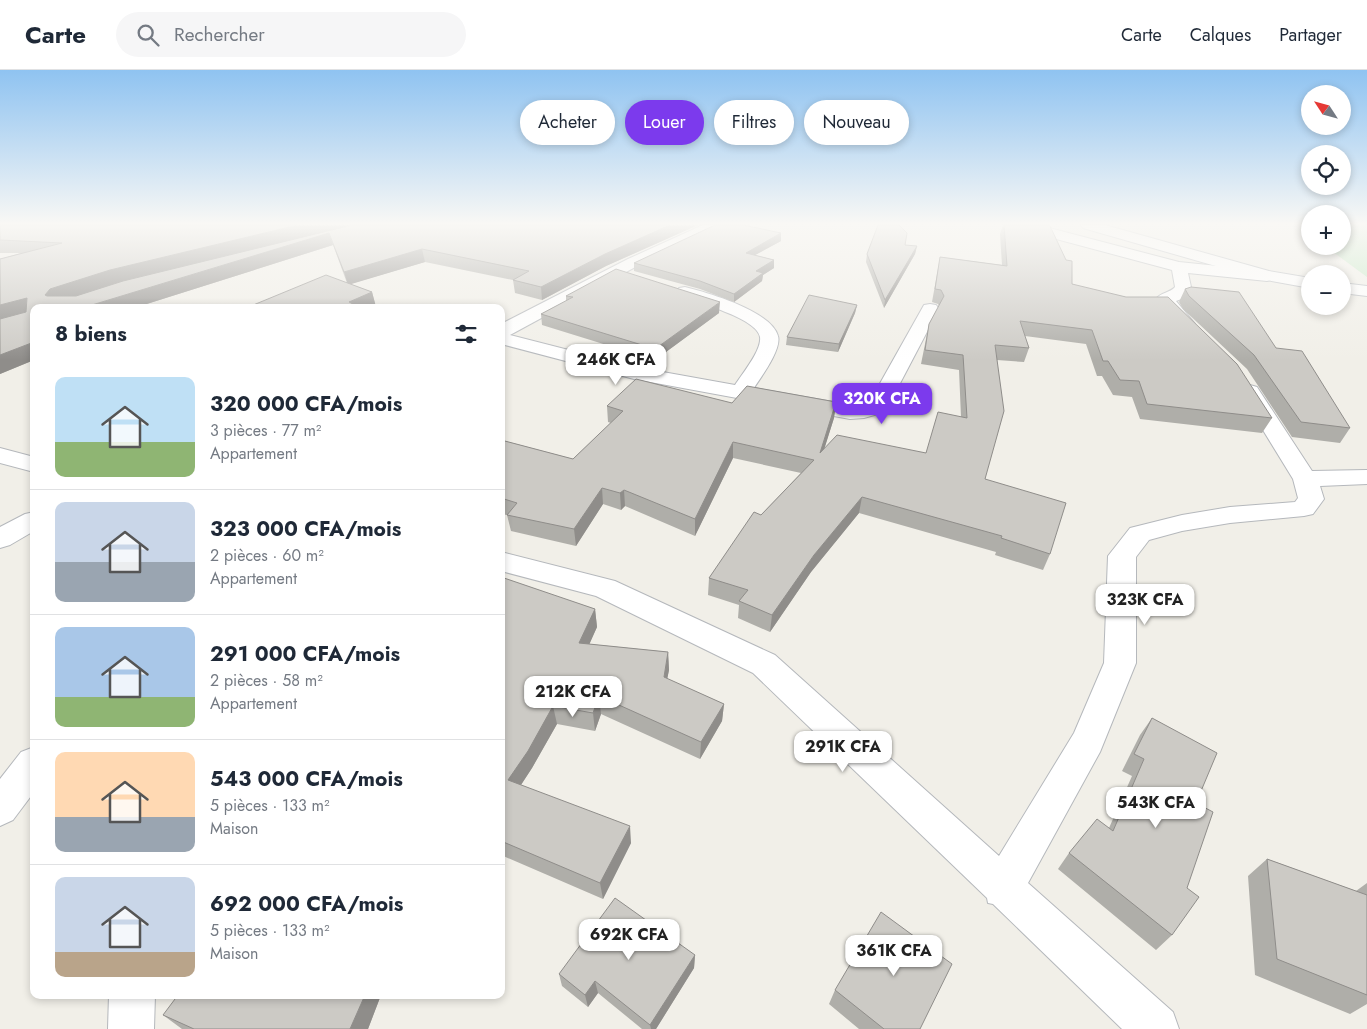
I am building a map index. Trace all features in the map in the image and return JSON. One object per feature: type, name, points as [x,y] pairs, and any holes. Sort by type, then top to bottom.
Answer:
[{"type":"street","points":[[1180,270],[1183,287],[1178,294],[1165,299],[1176,314],[1202,341]]},
{"type":"street","points":[[1206,270],[1301,282]]},
{"type":"street","points":[[1244,270],[1266,276]]},
{"type":"street","points":[[505,330],[613,271],[640,279]]},
{"type":"street","points":[[667,287],[750,316],[762,325],[768,337],[767,350],[741,394]]},
{"type":"street","points":[[1351,289],[1367,291]]},
{"type":"street","points":[[505,339],[634,373],[741,394],[850,412],[864,411],[877,407],[930,309]]},
{"type":"street","points":[[1003,888],[1088,741],[1120,664],[1122,556],[1140,534],[1182,523],[1230,515],[1296,510],[1304,508],[1311,499],[1305,479],[1238,374]]},
{"type":"street","points":[[0,455],[30,464]]},
{"type":"street","points":[[1305,479],[1367,477]]},
{"type":"street","points":[[0,539],[30,522]]},
{"type":"street","points":[[505,562],[605,588],[764,664],[1156,1029]]},
{"type":"street","points":[[0,808],[30,768]]},
{"type":"street","points":[[131,1029],[132,999]]},
{"type":"green space","points":[[1357,270],[1367,270],[1367,277]]},
{"type":"building","points":[[0,270],[111,270],[50,289],[45,295],[76,296],[123,281],[169,270],[208,270],[95,304],[30,304],[30,344],[0,355],[0,319],[26,312],[27,298],[0,305]]},
{"type":"building","points":[[523,270],[574,270],[541,287],[513,280],[529,271]]},
{"type":"building","points":[[615,270],[618,270],[720,302],[655,349],[541,314],[573,297],[566,296]]},
{"type":"building","points":[[659,270],[758,270],[756,271],[763,273],[734,294],[700,281]]},
{"type":"building","points":[[873,270],[903,270],[885,300]]},
{"type":"building","points":[[938,270],[1072,270],[1072,284],[1126,297],[1168,297],[1237,364],[1272,418],[1147,404],[1139,381],[1120,380],[1108,361],[1103,361],[1092,330],[1020,321],[1029,348],[995,345],[1004,411],[985,479],[1066,503],[1050,554],[1001,538],[1002,536],[862,497],[814,555],[772,615],[739,601],[748,590],[709,578],[754,512],[761,515],[814,460],[733,442],[695,519],[624,490],[620,493],[602,488],[574,529],[507,515],[517,503],[505,499],[505,441],[573,459],[623,411],[607,406],[636,379],[732,403],[747,386],[836,402],[820,453],[837,435],[926,453],[938,412],[967,418],[963,355],[925,350],[929,324],[944,296],[941,290],[935,289]]},
{"type":"building","points":[[326,275],[372,292],[349,302],[353,303],[351,304],[256,304]]},
{"type":"building","points":[[1191,287],[1239,292],[1276,348],[1302,351],[1350,428],[1301,422],[1254,355],[1189,296],[1185,289]]},
{"type":"building","points":[[809,295],[857,305],[839,344],[787,337]]},
{"type":"building","points":[[505,578],[595,609],[579,643],[668,652],[664,677],[724,704],[701,742],[599,696],[593,713],[553,706],[528,751],[508,780],[630,826],[600,883],[505,843]]},
{"type":"building","points":[[1152,718],[1217,753],[1196,803],[1213,812],[1187,888],[1199,897],[1172,935],[1069,853],[1097,819],[1113,831],[1144,759],[1134,754]]},
{"type":"building","points":[[1267,859],[1367,895],[1367,995],[1277,959]]},
{"type":"building","points":[[615,898],[695,955],[650,1025],[595,981],[585,995],[559,974]]},
{"type":"building","points":[[881,912],[952,964],[920,1029],[884,1029],[835,990]]},
{"type":"building","points":[[175,999],[363,999],[350,1029],[194,1029],[163,1015]]}]
